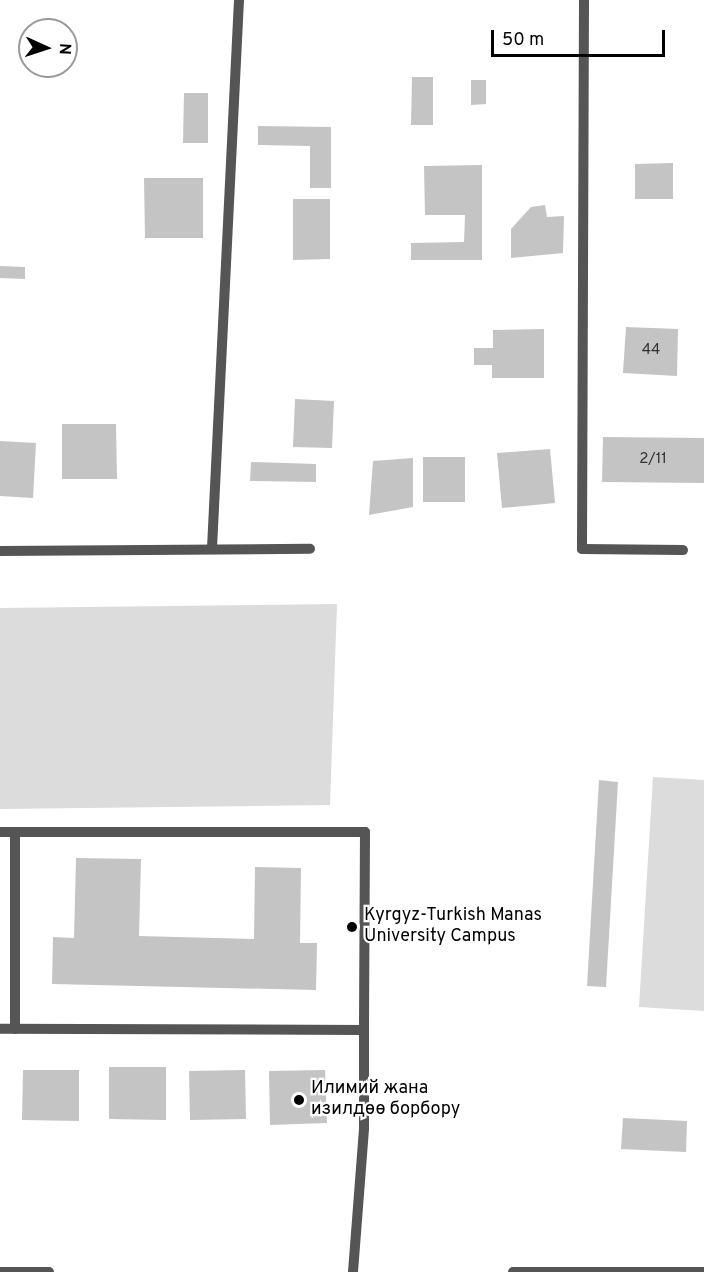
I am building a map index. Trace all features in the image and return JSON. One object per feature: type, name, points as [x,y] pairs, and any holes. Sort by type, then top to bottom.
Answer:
[{"type":"lane","points":[[212,548],[239,0]]},
{"type":"lane","points":[[584,0],[582,549],[683,549]]},
{"type":"lane","points":[[0,551],[310,549]]},
{"type":"lane","points":[[0,832],[365,832],[363,1128],[353,1272]]},
{"type":"lane","points":[[15,832],[15,1029]]},
{"type":"lane","points":[[0,1029],[364,1030]]},
{"type":"lane","points":[[0,1272],[49,1272]]},
{"type":"lane","points":[[513,1272],[704,1272]]},
{"type":"shaded area","points":[[337,604],[330,805],[0,809],[0,608]]},
{"type":"shaded area","points":[[653,777],[704,780],[704,1011],[639,1007]]},
{"type":"building","points":[[412,77],[433,77],[433,125],[411,125]]},
{"type":"building","points":[[471,80],[486,80],[486,104],[471,105]]},
{"type":"building","points":[[184,93],[208,93],[208,143],[183,143]]},
{"type":"building","points":[[258,126],[331,127],[331,188],[310,188],[310,146],[258,145]]},
{"type":"building","points":[[673,163],[673,199],[635,199],[635,164]]},
{"type":"building","points":[[482,165],[482,260],[411,260],[411,243],[464,242],[465,215],[425,215],[424,166]]},
{"type":"building","points":[[144,178],[203,178],[203,238],[145,238]]},
{"type":"building","points":[[293,199],[330,199],[330,259],[293,260]]},
{"type":"building","points":[[545,205],[547,217],[564,216],[563,253],[511,258],[511,229],[531,207]]},
{"type":"building","points":[[0,266],[25,267],[25,279],[0,278]]},
{"type":"building","points":[[626,327],[678,329],[677,376],[623,373]]},
{"type":"building","points":[[544,329],[544,378],[492,378],[492,365],[474,365],[474,348],[493,348],[493,330]]},
{"type":"building","points":[[295,399],[334,401],[332,448],[293,447]]},
{"type":"building","points":[[62,424],[116,424],[117,479],[62,479]]},
{"type":"building","points":[[603,437],[704,438],[704,483],[602,482]]},
{"type":"building","points":[[0,441],[36,443],[33,498],[0,496]]},
{"type":"building","points":[[550,449],[555,503],[502,508],[497,453]]},
{"type":"building","points":[[423,457],[465,457],[465,502],[423,502]]},
{"type":"building","points":[[413,458],[413,507],[369,515],[373,461]]},
{"type":"building","points":[[251,462],[316,464],[316,482],[250,481]]},
{"type":"building","points":[[599,780],[618,782],[606,987],[587,986]]},
{"type":"building","points":[[76,858],[141,859],[139,936],[254,939],[255,867],[301,868],[300,943],[317,943],[316,990],[52,984],[53,937],[74,938]]},
{"type":"building","points":[[109,1067],[166,1067],[166,1120],[109,1119]]},
{"type":"building","points":[[23,1070],[79,1070],[79,1121],[22,1120]]},
{"type":"building","points":[[245,1070],[246,1119],[190,1120],[189,1071]]},
{"type":"building","points":[[325,1070],[327,1123],[270,1125],[269,1071]]},
{"type":"building","points":[[623,1118],[687,1121],[686,1152],[621,1149]]},
{"type":"place","name":"Kyrgyz-Turkish Manas University Campus","points":[[352,927]]},
{"type":"place","name":"Илимий жана изилдөө борбору","points":[[299,1100]]}]
